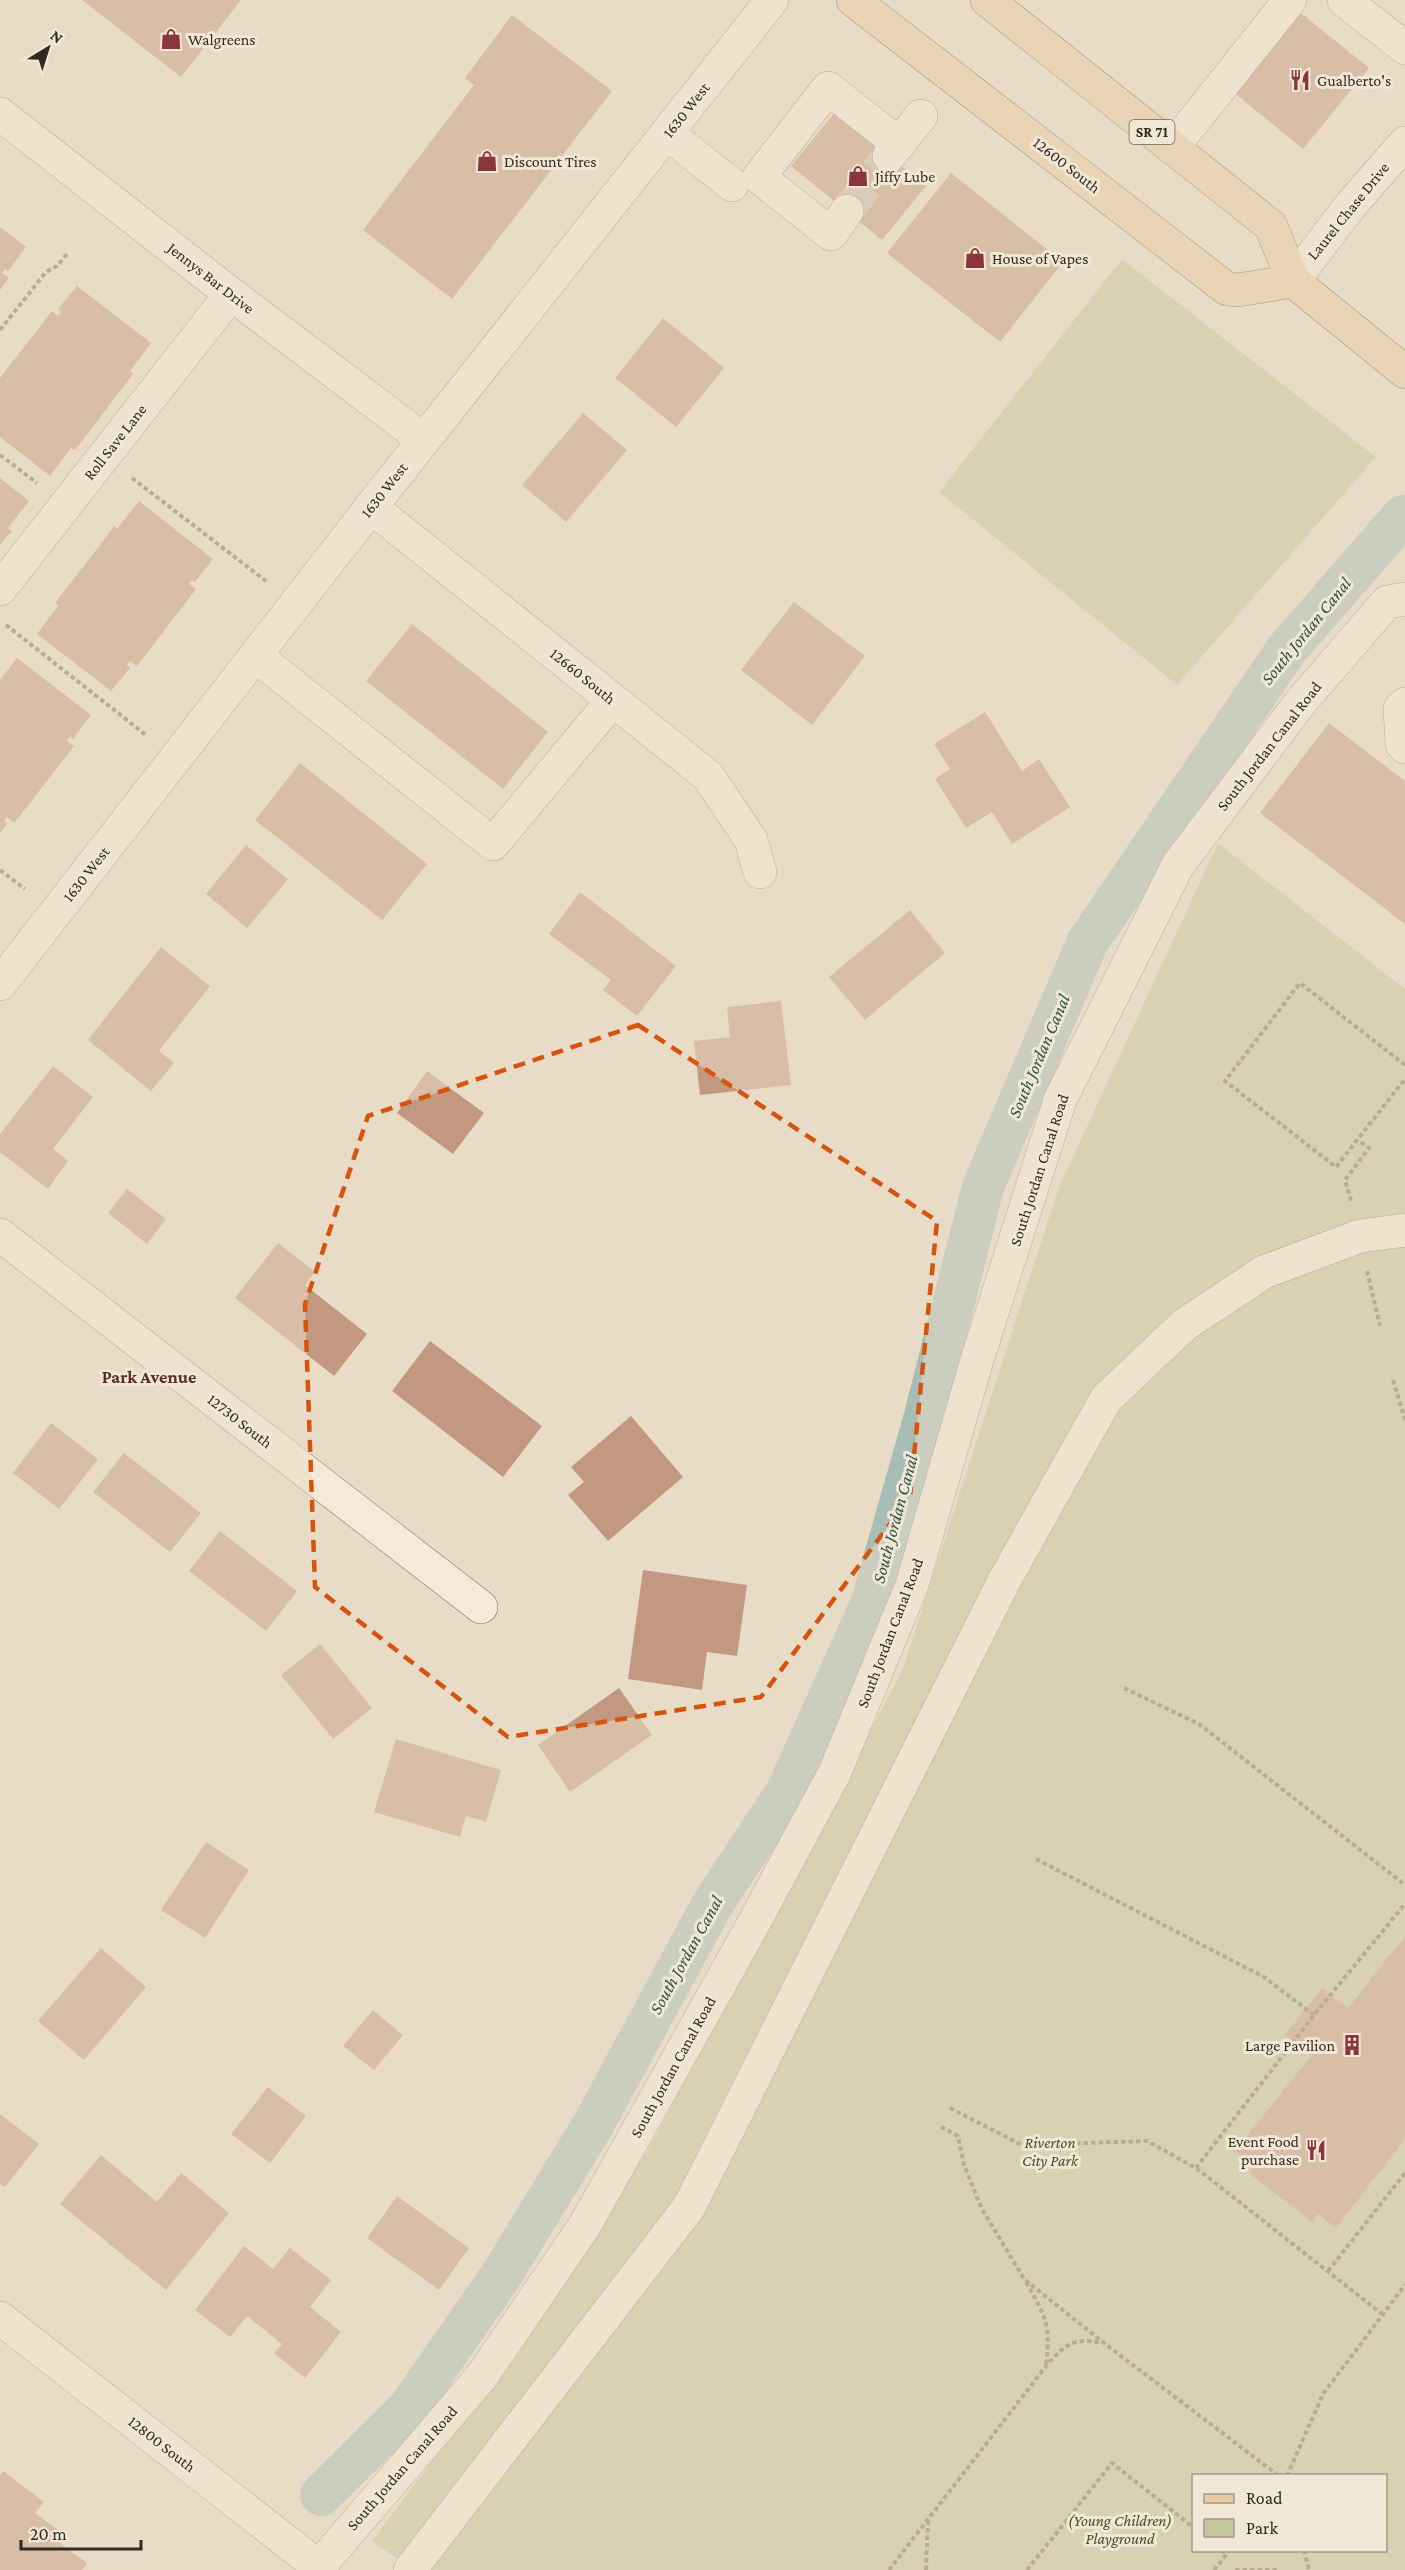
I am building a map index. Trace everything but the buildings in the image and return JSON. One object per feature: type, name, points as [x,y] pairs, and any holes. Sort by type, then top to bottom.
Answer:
[{"type":"main road","name":"12600 South","points":[[853,0],[1227,289],[1238,290],[1293,282]]},
{"type":"main road","name":"SR 71","points":[[987,0],[1271,226],[1293,282],[1405,372]]},
{"type":"street","name":"1630 West","points":[[0,984],[371,507],[772,0]]},
{"type":"street","points":[[1172,148],[1290,0]]},
{"type":"street","points":[[1344,0],[1405,48]]},
{"type":"street","points":[[745,181],[828,88],[894,150],[921,116]]},
{"type":"street","name":"Jennys Bar Drive","points":[[0,114],[231,294],[424,440]]},
{"type":"street","points":[[667,133],[831,234],[847,212]]},
{"type":"street","name":"Laurel Chase Drive","points":[[1293,282],[1356,198],[1405,143]]},
{"type":"street","name":"Roll Save Lane","points":[[0,589],[231,294]]},
{"type":"street","name":"12660 South","points":[[371,507],[708,776],[751,840],[760,872]]},
{"type":"street","name":"South Jordan Canal Road","points":[[320,2569],[482,2376],[585,2225],[836,1772],[912,1585],[977,1360],[1060,1100],[1178,865],[1307,695],[1387,602],[1405,599]]},
{"type":"street","points":[[256,656],[493,844],[613,700]]},
{"type":"street","points":[[1405,704],[1400,709],[1402,744],[1405,747]]},
{"type":"street","points":[[410,2570],[689,2207],[1004,1581],[1106,1399],[1184,1325],[1264,1272],[1360,1236],[1405,1230]]},
{"type":"street","name":"12730 South","points":[[0,1235],[481,1607]]},
{"type":"street","name":"12800 South","points":[[0,2318],[320,2569]]},
{"type":"path","points":[[0,330],[45,272],[57,266],[68,254]]},
{"type":"path","points":[[0,455],[44,489]]},
{"type":"path","points":[[130,476],[267,582]]},
{"type":"path","points":[[2,622],[147,735]]},
{"type":"path","points":[[0,870],[26,890]]},
{"type":"path","points":[[1405,1065],[1299,983],[1225,1081],[1336,1167],[1405,1079]]},
{"type":"path","points":[[1352,1205],[1345,1180],[1369,1148],[1358,1140]]},
{"type":"path","points":[[1367,1269],[1380,1326]]},
{"type":"path","points":[[1393,1380],[1405,1420]]},
{"type":"path","points":[[1124,1688],[1199,1724],[1405,1885]]},
{"type":"path","points":[[1036,1858],[1264,1977],[1314,2015]]},
{"type":"path","points":[[1196,2168],[1314,2015],[1405,1904]]},
{"type":"path","points":[[950,2108],[1022,2145],[1147,2141],[1196,2168],[1382,2314]]},
{"type":"path","points":[[941,2127],[958,2136],[964,2165],[982,2210],[1046,2318],[1049,2342],[1046,2366]]},
{"type":"path","points":[[1328,2272],[1405,2173]]},
{"type":"path","points":[[1024,2279],[1104,2343],[1278,2474]]},
{"type":"path","points":[[1287,2474],[1323,2394],[1405,2285]]},
{"type":"path","points":[[890,2570],[1046,2366],[1065,2346],[1083,2339],[1104,2343]]},
{"type":"path","points":[[1028,2570],[1112,2463],[1192,2526]]},
{"type":"path","points":[[926,2570],[928,2520]]},
{"type":"path","points":[[1304,2552],[1309,2570]]},
{"type":"path","points":[[1215,2570],[1228,2553]]},
{"type":"path","points":[[1235,2570],[1280,2570]]},
{"type":"highlighted area","points":[[638,1025],[937,1221],[910,1497],[761,1697],[508,1737],[315,1587],[305,1304],[368,1116]]},
{"type":"green space","points":[[1122,259],[1376,457],[1177,685],[939,492]]},
{"type":"green space","name":"Riverton City Park","points":[[1218,843],[1405,989],[1405,2570],[413,2570],[372,2541],[513,2353],[648,2150],[902,1671],[1059,1187]]},
{"type":"waterway","name":"South Jordan Canal","points":[[321,2495],[408,2409],[500,2277],[593,2125],[712,1905],[787,1791],[872,1602],[925,1416],[983,1187],[1087,943],[1287,649],[1403,516]]},
{"type":"tunnel","points":[[847,211],[889,156]]},
{"type":"place","name":"Walgreens","points":[[171,39]]},
{"type":"place","name":"Gualberto's","points":[[1300,80]]},
{"type":"place","name":"Discount Tires","points":[[487,161]]},
{"type":"place","name":"Jiffy Lube","points":[[858,176]]},
{"type":"place","name":"House of Vapes","points":[[975,258]]},
{"type":"place","name":"Large Pavilion","points":[[1352,2045]]},
{"type":"place","name":"Event Food purchase","points":[[1316,2150]]},
{"type":"district","name":"Park Avenue","points":[[149,1377]]},
{"type":"park label","name":"(Young Children) Playground","points":[[1120,2529]]}]
